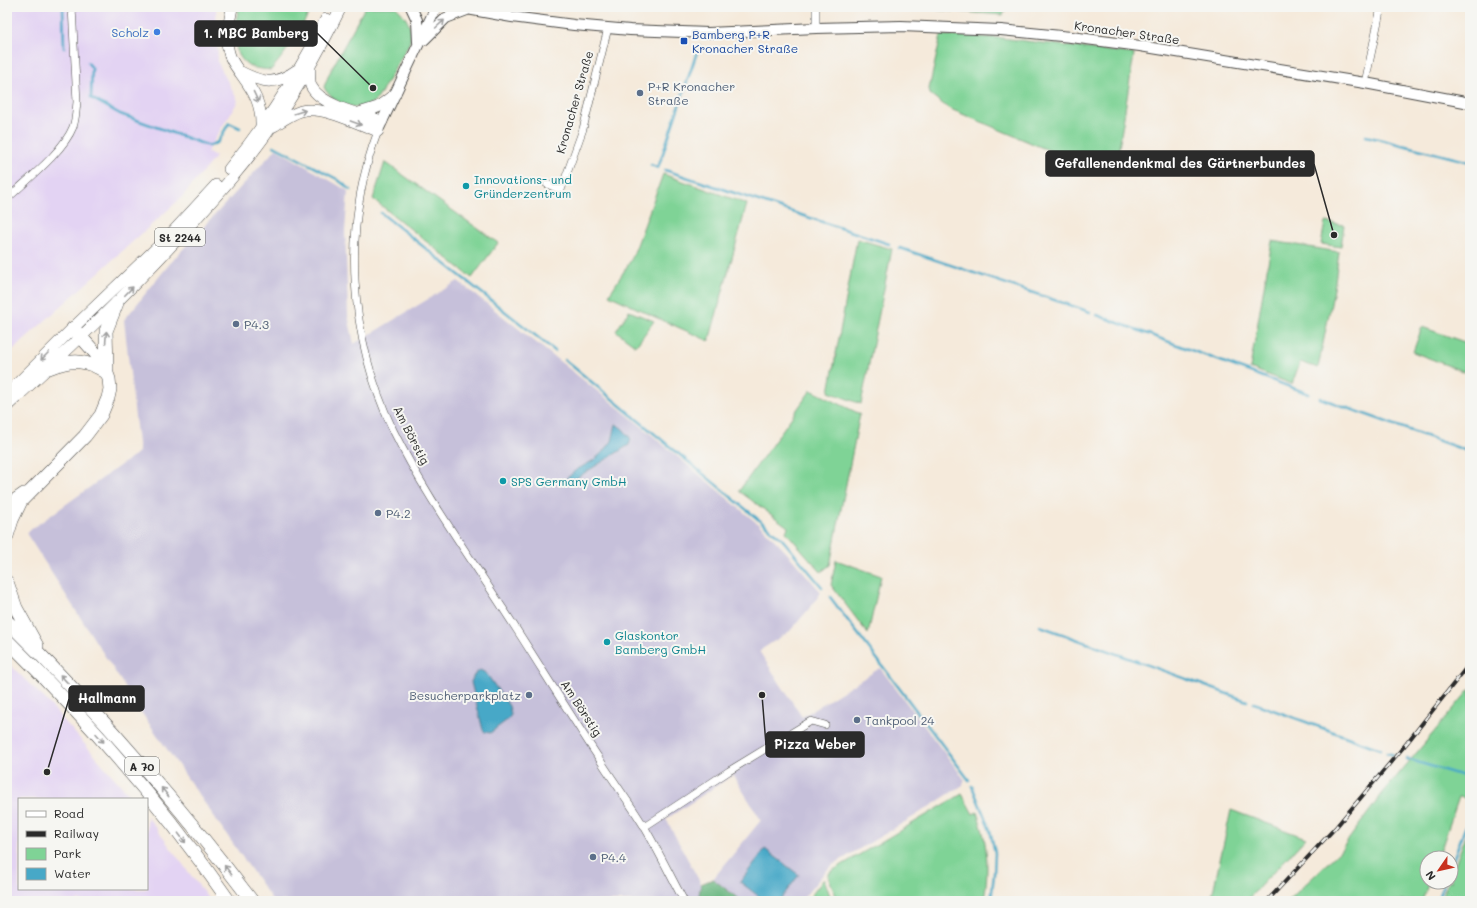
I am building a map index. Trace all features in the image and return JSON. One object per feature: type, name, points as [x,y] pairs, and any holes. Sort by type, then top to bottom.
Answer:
[{"type":"highway","points":[[7,506],[37,484],[54,469],[85,436],[101,415],[110,389],[107,373],[106,331],[117,303]]},
{"type":"highway","points":[[77,333],[98,356],[107,373]]},
{"type":"highway","points":[[49,368],[63,362],[82,362],[100,368],[107,373]]},
{"type":"highway","points":[[7,536],[21,501],[37,484]]},
{"type":"highway","points":[[7,582],[16,608],[44,658]]},
{"type":"highway","name":"A 70","points":[[7,621],[44,658],[159,784],[252,901]]},
{"type":"highway","name":"A 70","points":[[7,640],[74,709],[124,766],[167,818],[229,901]]},
{"type":"main road","points":[[232,7],[227,45],[233,62],[256,97],[266,128],[292,115],[312,109],[380,126]]},
{"type":"main road","name":"St 2244","points":[[305,67],[332,7]]},
{"type":"main road","name":"St 2244","points":[[7,394],[77,333],[117,303],[173,244],[222,189],[266,128],[341,7]]},
{"type":"main road","points":[[239,71],[256,79],[272,82],[305,67],[311,86],[321,97],[336,106],[359,113],[380,126]]},
{"type":"main road","points":[[359,113],[378,107],[396,94]]},
{"type":"main road","name":"St 2244","points":[[7,406],[49,368],[77,333],[216,185],[266,128]]},
{"type":"street","points":[[7,199],[52,156],[68,137],[73,126],[76,117],[77,102],[72,7]]},
{"type":"street","points":[[411,7],[417,20],[418,46]]},
{"type":"street","name":"Am Börstig","points":[[436,7],[380,126],[361,187],[355,227],[355,289],[363,342],[370,370],[379,397],[397,437],[431,498],[644,827],[684,901]]},
{"type":"street","name":"Kronacher Straße","points":[[456,7],[574,25],[630,30],[708,33],[816,28],[939,27],[1001,30],[1071,36],[1365,83],[1470,103]]},
{"type":"street","points":[[816,7],[816,28]]},
{"type":"street","points":[[1365,83],[1381,7]]},
{"type":"street","points":[[418,46],[446,18],[468,9]]},
{"type":"street","name":"Kronacher Straße","points":[[547,184],[561,190],[583,129],[608,28]]},
{"type":"street","points":[[644,827],[729,771],[811,721],[825,725]]},
{"type":"shaded area","points":[[7,7],[216,7],[218,63],[238,101],[207,152],[216,156],[180,199],[7,355]]},
{"type":"shaded area","points":[[276,149],[348,191],[345,231],[348,315],[354,344],[458,281],[630,417],[764,529],[821,592],[813,604],[790,631],[759,651],[802,717],[880,668],[965,780],[963,785],[834,864],[824,873],[801,901],[741,901],[713,879],[761,820],[733,775],[666,819],[701,884],[698,901],[273,901],[139,709],[26,533],[139,452],[124,320],[172,261]]},
{"type":"shaded area","points":[[7,662],[45,699],[132,798],[18,798],[18,890],[148,890],[148,817],[210,901],[7,901]]},
{"type":"green space","points":[[239,7],[312,7],[283,56],[271,70],[252,67],[245,62],[236,49],[235,32]]},
{"type":"green space","points":[[365,7],[396,7],[406,19],[411,33],[409,44],[378,98],[367,105],[354,107],[338,102],[329,95],[324,87],[329,74]]},
{"type":"green space","points":[[939,7],[1006,7],[1003,15],[938,10]]},
{"type":"green space","points":[[941,35],[1001,38],[1134,54],[1115,173],[1043,148],[948,108],[930,94],[929,89]]},
{"type":"green space","points":[[385,162],[498,243],[472,278],[373,199]]},
{"type":"green space","points":[[663,174],[747,204],[709,341],[609,295],[631,260]]},
{"type":"green space","points":[[1325,222],[1344,225],[1341,247],[1321,244]]},
{"type":"green space","points":[[857,239],[892,249],[861,404],[829,392]]},
{"type":"green space","points":[[1272,241],[1339,252],[1334,289],[1318,368],[1300,362],[1292,384],[1250,368]]},
{"type":"green space","points":[[629,311],[654,321],[636,346],[616,331]]},
{"type":"green space","points":[[1422,327],[1470,344],[1470,374],[1413,352]]},
{"type":"green space","points":[[811,390],[860,414],[830,565],[821,572],[786,532],[788,527],[739,491]]},
{"type":"green space","points":[[836,560],[881,576],[868,634],[831,585]]},
{"type":"green space","points":[[1470,689],[1470,785],[1466,798],[1459,797],[1441,850],[1419,850],[1419,890],[1426,890],[1422,901],[1288,901],[1340,851],[1382,794]]},
{"type":"green space","points":[[962,794],[973,814],[977,812],[981,823],[987,867],[984,901],[838,901],[828,876],[830,872]]},
{"type":"green space","points":[[1231,810],[1306,838],[1246,901],[1211,901]]},
{"type":"green space","points":[[1470,825],[1470,901],[1440,901],[1445,890],[1459,890],[1459,854]]},
{"type":"green space","points":[[713,879],[741,901],[698,901],[701,884]]},
{"type":"green space","points":[[824,879],[832,901],[807,901]]},
{"type":"water","points":[[616,424],[623,429],[631,439],[629,445],[567,484],[565,480],[576,470],[594,460],[604,451],[612,441]]},
{"type":"water","points":[[480,670],[486,673],[509,706],[511,715],[490,733],[483,730],[471,682],[474,675]]},
{"type":"water","points":[[765,849],[799,875],[779,901],[765,901],[740,882]]},
{"type":"waterway","points":[[63,7],[64,48]]},
{"type":"waterway","points":[[651,165],[658,168],[699,46]]},
{"type":"waterway","points":[[88,63],[92,68],[91,98],[120,114],[209,146],[218,142],[229,123],[240,128]]},
{"type":"waterway","points":[[1366,136],[1470,162]]},
{"type":"waterway","points":[[274,146],[337,179],[351,190]]},
{"type":"waterway","points":[[665,170],[889,244]]},
{"type":"waterway","points":[[381,213],[555,351]]},
{"type":"waterway","points":[[900,248],[1090,312]]},
{"type":"waterway","points":[[1097,315],[1309,394]]},
{"type":"waterway","points":[[565,360],[782,539],[822,587]]},
{"type":"waterway","points":[[1320,398],[1470,452]]},
{"type":"waterway","points":[[830,597],[969,780]]},
{"type":"waterway","points":[[1040,626],[1247,701]]},
{"type":"waterway","points":[[1254,703],[1380,749]]},
{"type":"waterway","points":[[1387,753],[1394,755]]},
{"type":"waterway","points":[[1407,759],[1470,778]]},
{"type":"waterway","points":[[972,786],[990,830],[995,853],[991,901]]},
{"type":"waterway","points":[[1457,850],[1470,815]]},
{"type":"waterway","points":[[1437,901],[1441,890]]},
{"type":"railway","points":[[1267,901],[1336,827],[1406,744],[1470,663]]},
{"type":"place","name":"Scholz","points":[[157,32]]},
{"type":"place","name":"Bamberg P+R Kronacher Straße","points":[[684,41]]},
{"type":"place","name":"1. MBC Bamberg","points":[[373,88]]},
{"type":"place","name":"P+R Kronacher Straße","points":[[640,93]]},
{"type":"place","name":"Innovations- und Gründerzentrum","points":[[466,186]]},
{"type":"place","name":"Gefallenendenkmal des Gärtnerbundes","points":[[1334,235]]},
{"type":"place","name":"P4.3","points":[[236,324]]},
{"type":"place","name":"SPS Germany GmbH","points":[[503,481]]},
{"type":"place","name":"P4.2","points":[[378,513]]},
{"type":"place","name":"Glaskontor Bamberg GmbH","points":[[607,642]]},
{"type":"place","name":"Besucherparkplatz","points":[[529,695]]},
{"type":"place","name":"Pizza Weber","points":[[762,695]]},
{"type":"place","name":"Tankpool 24","points":[[857,720]]},
{"type":"place","name":"Hallmann","points":[[47,772]]},
{"type":"place","name":"P4.4","points":[[593,857]]}]
